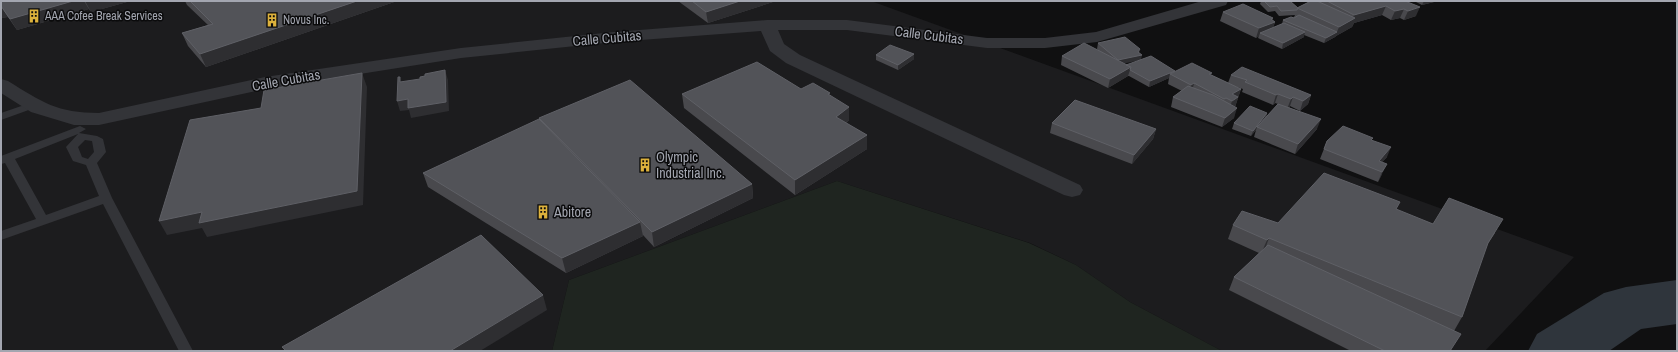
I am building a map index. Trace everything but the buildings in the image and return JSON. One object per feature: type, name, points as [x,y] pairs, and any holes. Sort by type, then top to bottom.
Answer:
[{"type":"street","name":"Calle Cubitas","points":[[1,85],[38,108],[80,128],[99,119],[265,83],[461,53],[614,37],[767,25],[847,25],[987,43],[1045,43],[1097,36],[1220,1]]},
{"type":"street","points":[[767,25],[776,47],[793,59],[1072,190]]},
{"type":"lane","points":[[1,117],[34,105]]},
{"type":"lane","points":[[43,221],[4,159],[80,128]]},
{"type":"lane","points":[[80,128],[72,147],[77,159],[90,163],[106,198],[186,351]]},
{"type":"lane","points":[[80,128],[96,139],[100,152],[90,163]]},
{"type":"lane","points":[[1,236],[106,198]]},
{"type":"shaded area","points":[[1,1],[871,1],[1574,257],[1485,351],[1222,351],[1130,302],[1076,265],[1030,243],[837,181],[569,280],[552,351],[1,351]]},
{"type":"shaded area","points":[[837,181],[1029,243],[1076,265],[1130,302],[1222,351],[552,351],[569,280]]},
{"type":"waterway","points":[[1560,351],[1626,309],[1677,302]]},
{"type":"place","name":"AAA Cofee Break Services","points":[[34,16]]},
{"type":"place","name":"Novus Inc.","points":[[272,20]]},
{"type":"place","name":"Olympic Industrial Inc.","points":[[645,165]]},
{"type":"place","name":"Abitore","points":[[543,212]]}]
